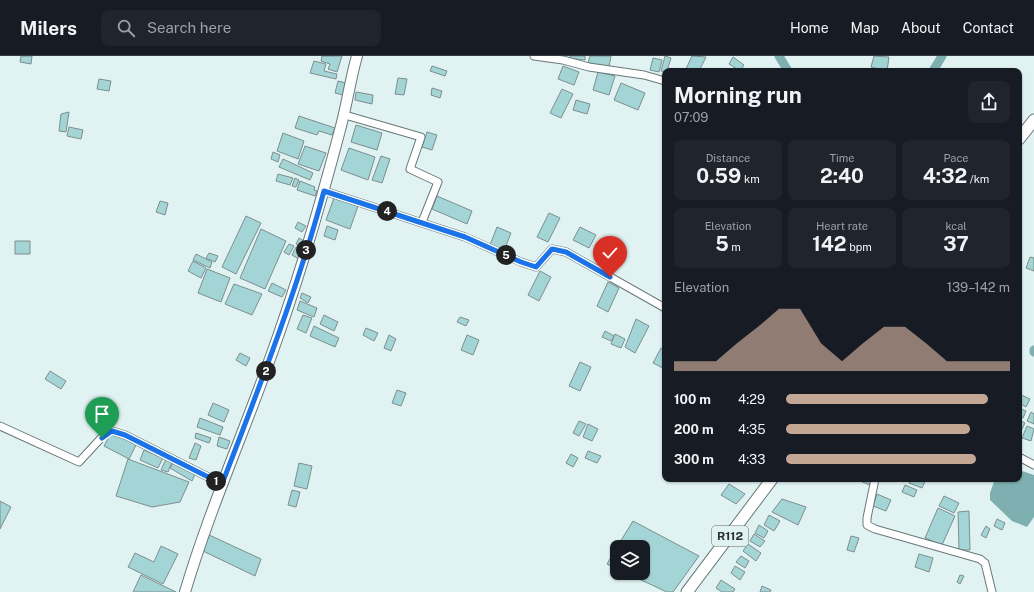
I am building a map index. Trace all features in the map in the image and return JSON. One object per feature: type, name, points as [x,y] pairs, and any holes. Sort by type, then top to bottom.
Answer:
[{"type":"main road","points":[[185,592],[208,520],[271,356],[316,222],[344,114],[352,72],[357,56]]},
{"type":"main road","points":[[1022,135],[1034,120]]},
{"type":"main road","name":"R112","points":[[687,592],[770,482]]},
{"type":"street","points":[[534,56],[563,60],[589,67],[644,75],[662,80]]},
{"type":"street","points":[[344,114],[421,137],[410,169],[438,182],[422,222]]},
{"type":"street","points":[[324,191],[465,237],[521,262],[536,267],[552,249],[566,252],[662,306]]},
{"type":"street","points":[[0,426],[79,462],[102,438],[112,431],[125,435],[222,484]]},
{"type":"street","points":[[1022,459],[1034,465]]},
{"type":"street","points":[[874,482],[867,525],[875,529],[980,559],[985,564],[992,592]]},
{"type":"water","points":[[1022,471],[1034,475],[1034,517],[1027,527],[1012,521],[990,500],[990,493],[994,482],[1022,482]]},
{"type":"building","points":[[21,56],[32,56],[31,64],[20,62]]},
{"type":"building","points":[[322,56],[342,56],[337,72],[328,69],[330,64],[321,61]]},
{"type":"building","points":[[570,56],[585,56],[585,60],[570,58]]},
{"type":"building","points":[[590,56],[611,56],[609,67],[588,63]]},
{"type":"building","points":[[665,56],[671,58],[668,68],[662,68],[661,71]]},
{"type":"building","points":[[692,56],[706,57],[700,68],[686,68]]},
{"type":"building","points":[[874,56],[889,57],[887,68],[871,67]]},
{"type":"building","points":[[733,57],[744,65],[742,68],[735,68],[729,64]]},
{"type":"building","points":[[653,58],[662,60],[659,72],[650,70]]},
{"type":"building","points":[[314,61],[326,64],[324,71],[337,74],[336,79],[310,73]]},
{"type":"building","points":[[432,66],[447,71],[445,76],[430,71]]},
{"type":"building","points":[[563,66],[579,72],[574,85],[558,79]]},
{"type":"building","points":[[598,72],[615,76],[609,95],[593,90]]},
{"type":"building","points":[[398,78],[407,79],[404,95],[395,94]]},
{"type":"building","points":[[99,79],[111,81],[109,91],[97,89]]},
{"type":"building","points":[[338,81],[346,83],[343,95],[335,93]]},
{"type":"building","points":[[621,83],[645,93],[638,110],[614,100]]},
{"type":"building","points":[[432,88],[442,91],[440,98],[431,95]]},
{"type":"building","points":[[562,89],[573,94],[561,118],[550,113]]},
{"type":"building","points":[[356,92],[373,95],[372,104],[355,100]]},
{"type":"building","points":[[576,100],[590,104],[587,114],[573,110]]},
{"type":"building","points":[[69,112],[66,132],[59,131],[61,114]]},
{"type":"building","points":[[299,116],[335,128],[332,135],[319,131],[317,135],[295,128]]},
{"type":"building","points":[[356,125],[382,133],[377,150],[351,142]]},
{"type":"building","points":[[69,127],[83,130],[81,139],[67,136]]},
{"type":"building","points":[[427,132],[437,135],[432,150],[422,147]]},
{"type":"building","points":[[283,133],[304,141],[298,159],[277,151]]},
{"type":"building","points":[[305,146],[326,153],[319,171],[298,164]]},
{"type":"building","points":[[349,148],[375,157],[368,180],[341,170]]},
{"type":"building","points":[[273,152],[280,155],[278,162],[271,159]]},
{"type":"building","points":[[381,156],[390,159],[382,183],[372,180]]},
{"type":"building","points":[[283,159],[313,173],[310,180],[279,167]]},
{"type":"building","points":[[278,174],[293,178],[290,185],[276,181]]},
{"type":"building","points":[[295,178],[299,180],[296,187],[292,186]]},
{"type":"building","points":[[300,181],[315,187],[314,190],[317,191],[315,196],[297,190]]},
{"type":"building","points":[[437,196],[472,211],[467,224],[432,209]]},
{"type":"building","points":[[334,198],[358,206],[350,229],[326,220]]},
{"type":"building","points":[[160,201],[168,203],[165,215],[156,212]]},
{"type":"building","points":[[549,213],[560,218],[548,242],[537,237]]},
{"type":"building","points":[[246,216],[261,223],[236,274],[222,267]]},
{"type":"building","points":[[298,222],[306,226],[302,232],[295,228]]},
{"type":"building","points":[[327,226],[338,230],[335,240],[324,236]]},
{"type":"building","points":[[497,227],[511,233],[504,251],[490,245]]},
{"type":"building","points":[[580,227],[596,235],[589,248],[573,240]]},
{"type":"building","points":[[261,229],[286,241],[265,289],[240,278]]},
{"type":"building","points":[[299,238],[307,243],[304,249],[296,244]]},
{"type":"building","points":[[15,241],[30,241],[30,254],[15,254]]},
{"type":"building","points":[[289,244],[294,246],[289,255],[284,252]]},
{"type":"building","points":[[296,247],[303,251],[299,259],[292,255]]},
{"type":"building","points":[[209,253],[218,256],[215,262],[206,258]]},
{"type":"building","points":[[196,254],[212,262],[210,268],[193,260]]},
{"type":"building","points":[[1030,257],[1034,258],[1034,271],[1026,268]]},
{"type":"building","points":[[193,261],[206,268],[201,278],[188,271]]},
{"type":"building","points":[[207,269],[230,278],[221,302],[198,293]]},
{"type":"building","points":[[540,271],[551,277],[539,301],[528,295]]},
{"type":"building","points":[[608,282],[619,288],[608,312],[597,306]]},
{"type":"building","points":[[272,283],[286,290],[282,297],[268,291]]},
{"type":"building","points":[[234,284],[262,294],[252,315],[225,304]]},
{"type":"building","points":[[302,293],[311,297],[308,303],[300,298]]},
{"type":"building","points":[[300,301],[317,308],[314,317],[297,310]]},
{"type":"building","points":[[303,315],[312,318],[306,333],[297,329]]},
{"type":"building","points":[[324,315],[338,322],[334,331],[320,324]]},
{"type":"building","points":[[460,317],[469,320],[466,326],[457,322]]},
{"type":"building","points":[[636,319],[649,326],[635,353],[625,347]]},
{"type":"building","points":[[314,326],[339,338],[335,347],[310,336]]},
{"type":"building","points":[[366,328],[378,333],[374,341],[363,335]]},
{"type":"building","points":[[605,331],[614,336],[611,341],[602,337]]},
{"type":"building","points":[[615,334],[625,339],[621,348],[611,344]]},
{"type":"building","points":[[389,335],[396,339],[391,351],[384,348]]},
{"type":"building","points":[[467,335],[479,340],[473,355],[461,350]]},
{"type":"building","points":[[661,348],[662,348],[662,368],[653,363]]},
{"type":"building","points":[[240,353],[250,358],[246,366],[236,360]]},
{"type":"building","points":[[580,362],[591,367],[580,391],[569,386]]},
{"type":"building","points":[[50,371],[66,381],[61,389],[45,379]]},
{"type":"building","points":[[397,390],[406,393],[401,406],[392,403]]},
{"type":"building","points":[[1022,395],[1030,399],[1026,407],[1022,405]]},
{"type":"building","points":[[213,403],[229,410],[224,422],[208,415]]},
{"type":"building","points":[[1022,409],[1026,411],[1022,418]]},
{"type":"building","points":[[1031,412],[1034,414],[1034,424],[1027,421]]},
{"type":"building","points":[[200,418],[223,427],[220,435],[197,427]]},
{"type":"building","points":[[579,421],[586,424],[579,436],[573,433]]},
{"type":"building","points":[[1022,422],[1025,423],[1022,429]]},
{"type":"building","points":[[588,424],[598,429],[592,441],[583,437]]},
{"type":"building","points":[[1027,426],[1034,429],[1031,441],[1022,438]]},
{"type":"building","points":[[112,431],[137,443],[129,459],[104,446]]},
{"type":"building","points":[[196,433],[211,438],[209,443],[195,438]]},
{"type":"building","points":[[219,437],[230,441],[227,449],[217,446]]},
{"type":"building","points":[[195,443],[201,446],[196,460],[189,458]]},
{"type":"building","points":[[144,450],[163,458],[158,468],[140,460]]},
{"type":"building","points":[[588,451],[601,456],[597,463],[585,458]]},
{"type":"building","points":[[571,454],[578,458],[573,467],[566,463]]},
{"type":"building","points":[[128,459],[189,482],[180,502],[152,507],[116,496]]},
{"type":"building","points":[[166,459],[172,462],[168,472],[161,470]]},
{"type":"building","points":[[173,463],[195,474],[192,481],[170,468]]},
{"type":"building","points":[[299,463],[312,466],[307,489],[294,486]]},
{"type":"building","points":[[862,482],[871,482],[870,485]]},
{"type":"building","points":[[909,482],[925,482],[922,488]]},
{"type":"building","points":[[729,484],[745,494],[736,504],[721,495]]},
{"type":"building","points":[[905,485],[917,490],[914,497],[902,492]]},
{"type":"building","points":[[292,490],[300,492],[296,507],[288,505]]},
{"type":"building","points":[[877,494],[891,500],[886,511],[873,506]]},
{"type":"building","points":[[944,496],[959,503],[954,513],[939,506]]},
{"type":"building","points":[[782,499],[806,507],[798,525],[772,512]]},
{"type":"building","points":[[0,501],[11,507],[0,529]]},
{"type":"building","points":[[938,508],[955,516],[942,545],[925,538]]},
{"type":"building","points":[[969,511],[970,550],[959,550],[958,512]]},
{"type":"building","points":[[769,515],[780,521],[774,531],[764,525]]},
{"type":"building","points":[[997,519],[1005,523],[1002,530],[994,526]]},
{"type":"building","points":[[633,521],[699,556],[673,592],[667,592],[641,580],[650,580],[650,540],[621,540]]},
{"type":"building","points":[[759,525],[768,531],[764,538],[755,533]]},
{"type":"building","points":[[986,526],[990,529],[986,538],[981,535]]},
{"type":"building","points":[[207,534],[261,559],[255,576],[203,551]]},
{"type":"building","points":[[754,534],[765,541],[760,547],[750,541]]},
{"type":"building","points":[[851,536],[859,538],[854,552],[847,550]]},
{"type":"building","points":[[748,544],[761,553],[756,561],[743,551]]},
{"type":"building","points":[[161,546],[178,554],[163,584],[128,567],[135,553],[154,562]]},
{"type":"building","points":[[919,554],[933,558],[929,572],[915,567]]},
{"type":"building","points":[[741,556],[749,561],[745,568],[736,562]]},
{"type":"building","points":[[735,566],[745,572],[740,580],[731,573]]},
{"type":"building","points":[[141,575],[176,592],[133,592]]},
{"type":"building","points":[[960,575],[964,576],[960,584],[957,582]]},
{"type":"building","points":[[721,580],[735,589],[733,592],[722,592],[716,588]]},
{"type":"building","points":[[762,586],[771,590],[770,592],[760,592]]},
{"type":"waterway","points":[[779,56],[786,68]]},
{"type":"waterway","points":[[935,68],[942,56]]},
{"type":"route","points":[[102,438],[112,431],[125,435],[222,484],[271,356],[316,222],[324,191],[465,237],[521,262],[536,267],[552,249],[566,252],[610,277]]}]
